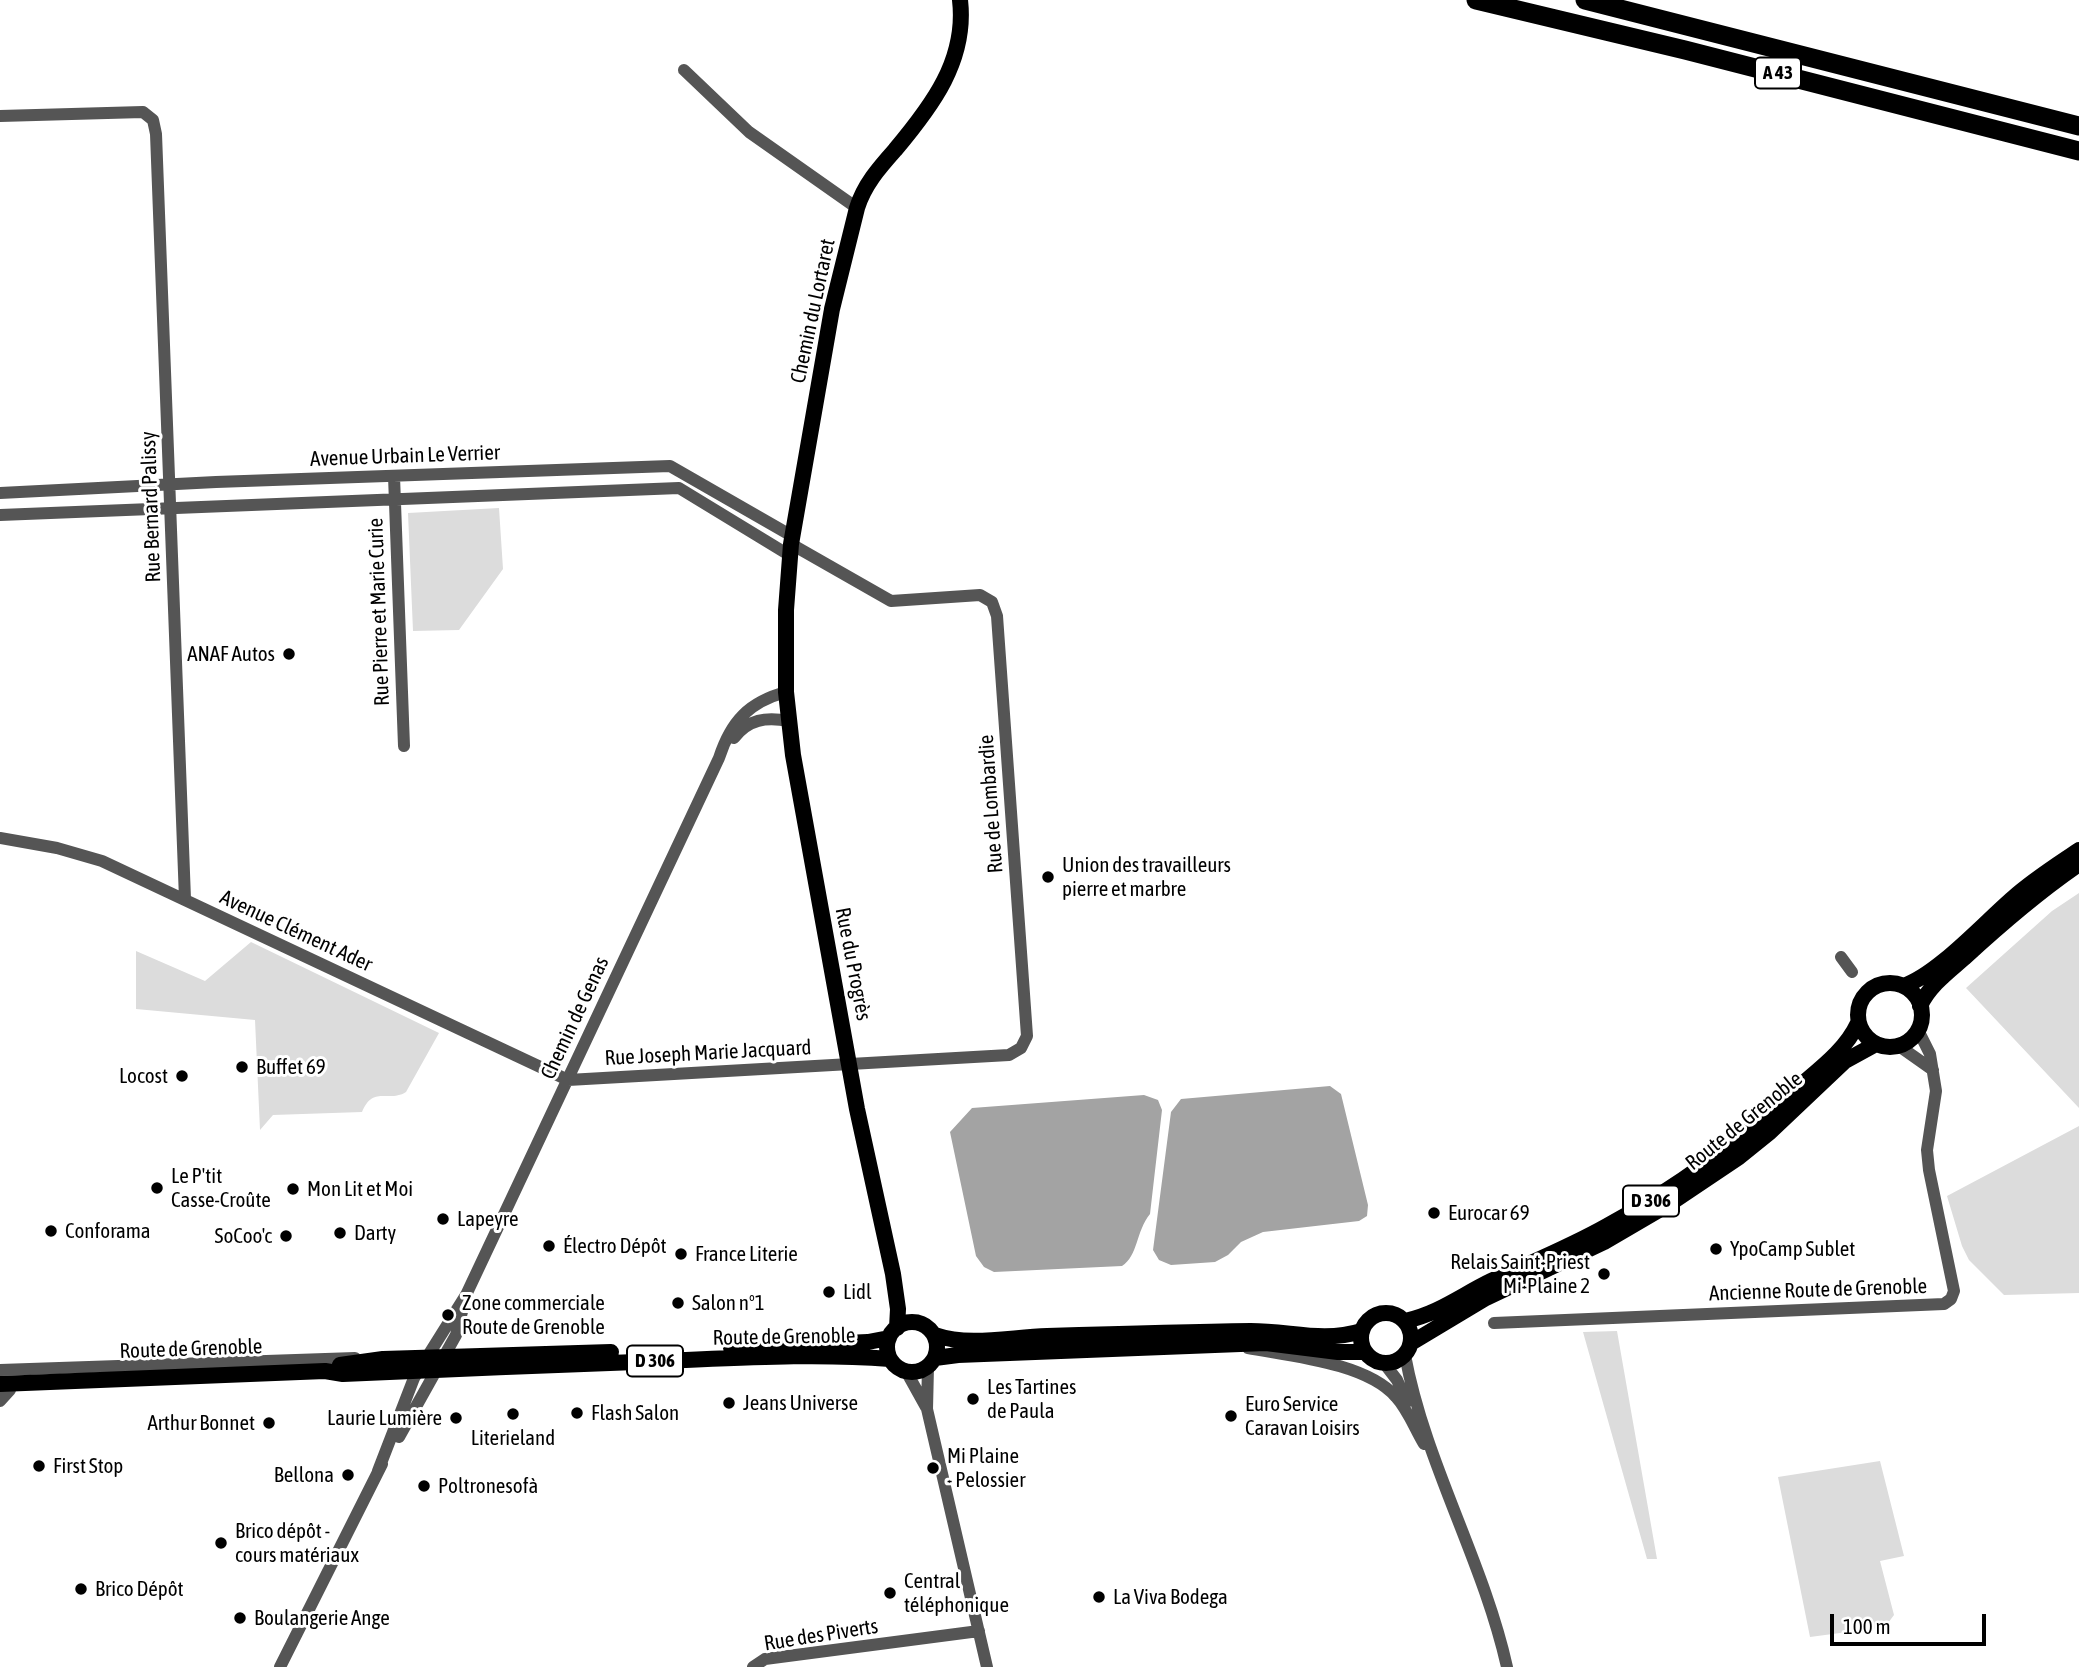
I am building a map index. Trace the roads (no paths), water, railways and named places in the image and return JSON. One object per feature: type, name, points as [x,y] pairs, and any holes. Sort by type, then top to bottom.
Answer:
[{"type":"highway","name":"A 43","points":[[1475,0],[1685,50],[2079,151]]},
{"type":"highway","name":"A 43","points":[[1585,0],[2079,126]]},
{"type":"main road","name":"Chemin du Lortaret","points":[[786,661],[791,545],[832,309],[858,208],[862,193],[873,176],[938,95],[952,66],[960,38],[960,0]]},
{"type":"main road","name":"Rue du Progrès","points":[[786,661],[789,720],[857,1109],[893,1274],[898,1310],[893,1333]]},
{"type":"main road","points":[[1903,986],[1921,979],[2015,895],[2079,850]]},
{"type":"main road","points":[[1920,1006],[1930,990],[1984,939],[2021,906],[2079,864]]},
{"type":"main road","points":[[1887,984],[1903,986],[1911,991],[1920,1006],[1922,1014],[1918,1030],[1899,1046],[1884,1047],[1876,1044],[1868,1039],[1858,1023],[1858,1007],[1866,994],[1887,984]]},
{"type":"main road","name":"Route de Grenoble","points":[[1405,1321],[1445,1308],[1480,1286],[1594,1233],[1688,1177],[1731,1146],[1791,1095],[1838,1052],[1858,1023]]},
{"type":"main road","name":"Route de Grenoble","points":[[1408,1349],[1486,1298],[1604,1242],[1669,1204],[1739,1157],[1770,1132],[1845,1061],[1876,1044]]},
{"type":"main road","name":"Rue du Progrès","points":[[893,1274],[917,1322]]},
{"type":"main road","points":[[1391,1314],[1405,1321],[1409,1327],[1408,1349],[1396,1362],[1377,1362],[1365,1352],[1362,1346],[1362,1331],[1377,1315],[1391,1314]]},
{"type":"main road","points":[[931,1362],[937,1343],[930,1329],[917,1322],[903,1324],[893,1333],[888,1352],[890,1359],[905,1371],[913,1372],[931,1362],[958,1354],[1266,1343],[1338,1352],[1365,1352]]},
{"type":"main road","points":[[935,1335],[953,1341],[987,1341],[1038,1336],[1252,1331],[1339,1338],[1362,1331]]},
{"type":"main road","name":"Route de Grenoble","points":[[2,1385],[325,1371],[343,1374],[432,1364],[867,1342],[893,1333]]},
{"type":"main road","name":"Route de Grenoble","points":[[2,1385],[383,1359],[432,1364],[777,1357],[890,1359]]},
{"type":"street","points":[[684,70],[748,132],[858,208]]},
{"type":"street","name":"Rue Bernard Palissy","points":[[0,116],[144,112],[153,120],[156,134],[185,899]]},
{"type":"street","name":"Avenue Urbain Le Verrier","points":[[0,493],[169,484],[670,466],[791,545]]},
{"type":"street","name":"Rue Pierre et Marie Curie","points":[[394,476],[404,746]]},
{"type":"street","name":"Avenue Urbain Le Verrier","points":[[0,514],[679,488],[791,545]]},
{"type":"street","name":"Rue de Lombardie","points":[[791,545],[891,601],[980,595],[992,602],[997,616],[1027,1035],[1021,1048],[1009,1055],[850,1063]]},
{"type":"street","name":"Chemin de Genas","points":[[280,1667],[432,1364],[456,1335],[466,1295],[725,741],[742,715],[759,701],[786,692]]},
{"type":"street","name":"Chemin de Genas","points":[[719,758],[743,727],[765,719],[789,720]]},
{"type":"street","name":"Avenue Clément Ader","points":[[0,838],[57,848],[102,861],[568,1080]]},
{"type":"street","points":[[1841,957],[1852,972]]},
{"type":"street","name":"Ancienne Route de Grenoble","points":[[1494,1323],[1944,1304],[1951,1299],[1954,1291],[1927,1150],[1936,1091],[1930,1054],[1918,1030]]},
{"type":"street","points":[[1899,1046],[1933,1070]]},
{"type":"street","name":"Rue Joseph Marie Jacquard","points":[[568,1080],[850,1063]]},
{"type":"street","points":[[1236,1346],[1357,1372],[1383,1385],[1396,1397],[1437,1465]]},
{"type":"street","points":[[1408,1349],[1412,1388],[1437,1465],[1490,1603],[1507,1667]]},
{"type":"street","name":"Route de Grenoble","points":[[0,1370],[340,1357],[383,1359]]},
{"type":"street","points":[[927,1409],[931,1362]]},
{"type":"street","points":[[1384,1363],[1396,1380],[1437,1465]]},
{"type":"street","points":[[905,1371],[927,1409],[987,1667]]},
{"type":"street","points":[[0,1401],[2,1385]]},
{"type":"street","name":"Rue des Piverts","points":[[752,1667],[765,1659],[979,1632]]},
{"type":"place","name":"ANAF Autos","points":[[289,654]]},
{"type":"place","name":"Union des travailleurs pierre et marbre","points":[[1048,877]]},
{"type":"place","name":"Buffet 69","points":[[242,1067]]},
{"type":"place","name":"Locost","points":[[182,1076]]},
{"type":"place","name":"Le P'tit Casse-Croûte","points":[[157,1188]]},
{"type":"place","name":"Mon Lit et Moi","points":[[293,1189]]},
{"type":"place","name":"Eurocar 69","points":[[1434,1213]]},
{"type":"place","name":"Lapeyre","points":[[443,1219]]},
{"type":"place","name":"Conforama","points":[[51,1231]]},
{"type":"place","name":"Darty","points":[[340,1233]]},
{"type":"place","name":"SoCoo'c","points":[[286,1236]]},
{"type":"place","name":"Électro Dépôt","points":[[549,1246]]},
{"type":"place","name":"YpoCamp Sublet","points":[[1716,1249]]},
{"type":"place","name":"France Literie","points":[[681,1254]]},
{"type":"place","name":"Relais Saint-Priest Mi-Plaine 2","points":[[1604,1274]]},
{"type":"place","name":"Lidl","points":[[829,1292]]},
{"type":"place","name":"Salon n°1","points":[[678,1303]]},
{"type":"place","name":"Zone commerciale Route de Grenoble","points":[[448,1315]]},
{"type":"place","name":"Les Tartines de Paula","points":[[973,1399]]},
{"type":"place","name":"Jeans Universe","points":[[729,1403]]},
{"type":"place","name":"Flash Salon","points":[[577,1413]]},
{"type":"place","name":"Literieland","points":[[513,1414]]},
{"type":"place","name":"Euro Service Caravan Loisirs","points":[[1231,1416]]},
{"type":"place","name":"Laurie Lumière","points":[[456,1418]]},
{"type":"place","name":"Arthur Bonnet","points":[[269,1423]]},
{"type":"place","name":"First Stop","points":[[39,1466]]},
{"type":"place","name":"Mi Plaine - Pelossier","points":[[933,1468]]},
{"type":"place","name":"Bellona","points":[[348,1475]]},
{"type":"place","name":"Poltronesofà","points":[[424,1486]]},
{"type":"place","name":"Brico dépôt - cours matériaux","points":[[221,1543]]},
{"type":"place","name":"Brico Dépôt","points":[[81,1589]]},
{"type":"place","name":"Central téléphonique","points":[[890,1593]]},
{"type":"place","name":"La Viva Bodega","points":[[1099,1597]]},
{"type":"place","name":"Boulangerie Ange","points":[[240,1618]]}]
